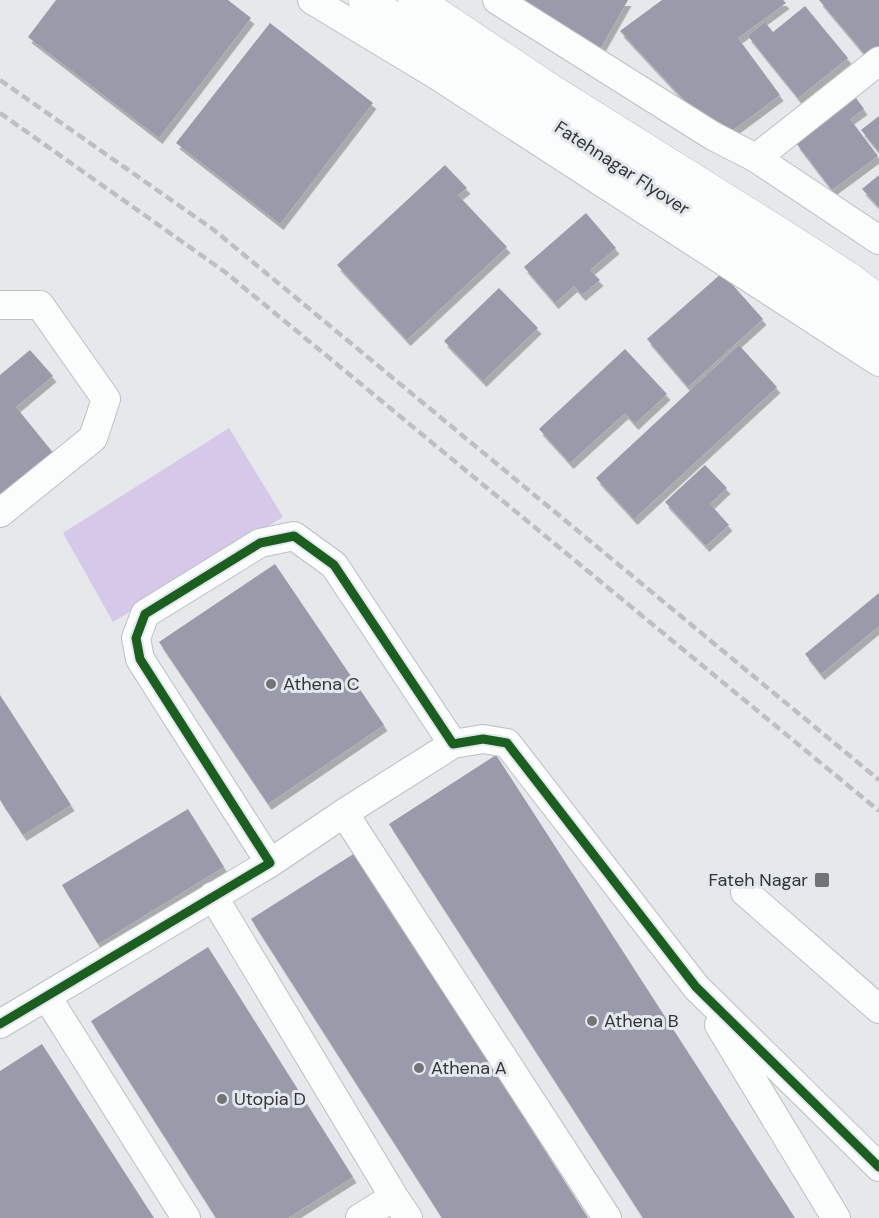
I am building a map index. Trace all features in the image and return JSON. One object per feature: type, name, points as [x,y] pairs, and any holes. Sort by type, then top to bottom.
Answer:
[{"type":"main road","name":"Fatehnagar Flyover","points":[[365,0],[879,337]]},
{"type":"main road","name":"Fatehnagar Flyover","points":[[415,0],[551,91],[846,277],[879,302]]},
{"type":"street","points":[[312,0],[438,76],[879,362]]},
{"type":"street","points":[[497,0],[713,136],[756,158],[879,240]]},
{"type":"street","points":[[756,158],[879,61]]},
{"type":"street","points":[[0,305],[40,305],[106,399],[93,438],[0,513]]},
{"type":"street","points":[[270,863],[140,659],[136,638],[145,614],[260,543],[294,536],[334,565],[453,744]]},
{"type":"street","points":[[0,1024],[270,863],[453,744],[483,740],[507,743],[696,987],[836,1218]]},
{"type":"street","points":[[344,813],[607,1218]]},
{"type":"street","points":[[745,892],[879,1009]]},
{"type":"street","points":[[213,896],[401,1207],[360,1218]]},
{"type":"street","points":[[696,987],[879,1167]]},
{"type":"street","points":[[47,997],[186,1218]]},
{"type":"shaded area","points":[[229,428],[283,517],[113,622],[63,533]]},
{"type":"building","points":[[56,0],[228,0],[251,18],[159,138],[28,37]]},
{"type":"building","points":[[524,0],[628,0],[598,53],[519,8]]},
{"type":"building","points":[[662,0],[783,0],[786,3],[738,38],[780,95],[733,130],[689,105],[620,31]]},
{"type":"building","points":[[819,0],[879,0],[879,46],[867,57]]},
{"type":"building","points":[[805,6],[848,58],[798,98],[748,36],[765,22],[773,32]]},
{"type":"building","points":[[270,23],[373,103],[280,224],[176,143]]},
{"type":"building","points":[[856,98],[864,109],[850,119],[878,156],[832,190],[796,143]]},
{"type":"building","points":[[879,116],[879,152],[861,130]]},
{"type":"building","points":[[445,165],[467,188],[458,195],[507,247],[407,340],[337,265]]},
{"type":"building","points":[[879,175],[879,207],[862,189]]},
{"type":"building","points":[[586,213],[616,248],[590,270],[600,280],[582,295],[574,286],[555,303],[524,267]]},
{"type":"building","points":[[722,273],[763,319],[688,387],[647,339]]},
{"type":"building","points":[[499,288],[538,328],[483,381],[444,341]]},
{"type":"building","points":[[739,345],[777,387],[634,519],[596,478]]},
{"type":"building","points":[[625,349],[667,394],[635,424],[625,413],[570,463],[539,429]]},
{"type":"building","points":[[30,350],[53,376],[16,407],[59,460],[0,508],[0,375]]},
{"type":"building","points":[[705,465],[727,488],[710,504],[729,525],[706,546],[665,502]]},
{"type":"building","name":"Athena C","points":[[275,564],[384,725],[268,804],[159,642]]},
{"type":"building","points":[[879,593],[879,626],[821,674],[805,654]]},
{"type":"building","points":[[0,695],[71,805],[23,835],[0,800]]},
{"type":"building","name":"Athena B","points":[[496,755],[795,1218],[643,1218],[389,824]]},
{"type":"building","points":[[188,809],[224,867],[98,944],[62,885]]},
{"type":"building","name":"Athena A","points":[[355,853],[588,1218],[442,1218],[251,919]]},
{"type":"building","name":"Utopia D","points":[[208,947],[353,1177],[288,1218],[216,1218],[91,1021]]},
{"type":"building","points":[[42,1044],[154,1218],[0,1218],[0,1071]]},
{"type":"railway","points":[[0,80],[214,230],[879,780]]},
{"type":"railway","points":[[0,113],[225,272],[879,811]]},
{"type":"cycle path","points":[[0,1024],[270,863],[140,659],[136,638],[145,614],[260,543],[294,536],[334,565],[453,744],[483,739],[507,743],[696,987],[879,1167]]},
{"type":"place","name":"Athena C","points":[[271,684]]},
{"type":"place","name":"Fateh Nagar","points":[[822,880]]},
{"type":"place","name":"Athena B","points":[[592,1021]]},
{"type":"place","name":"Athena A","points":[[419,1068]]},
{"type":"place","name":"Utopia D","points":[[222,1099]]}]
